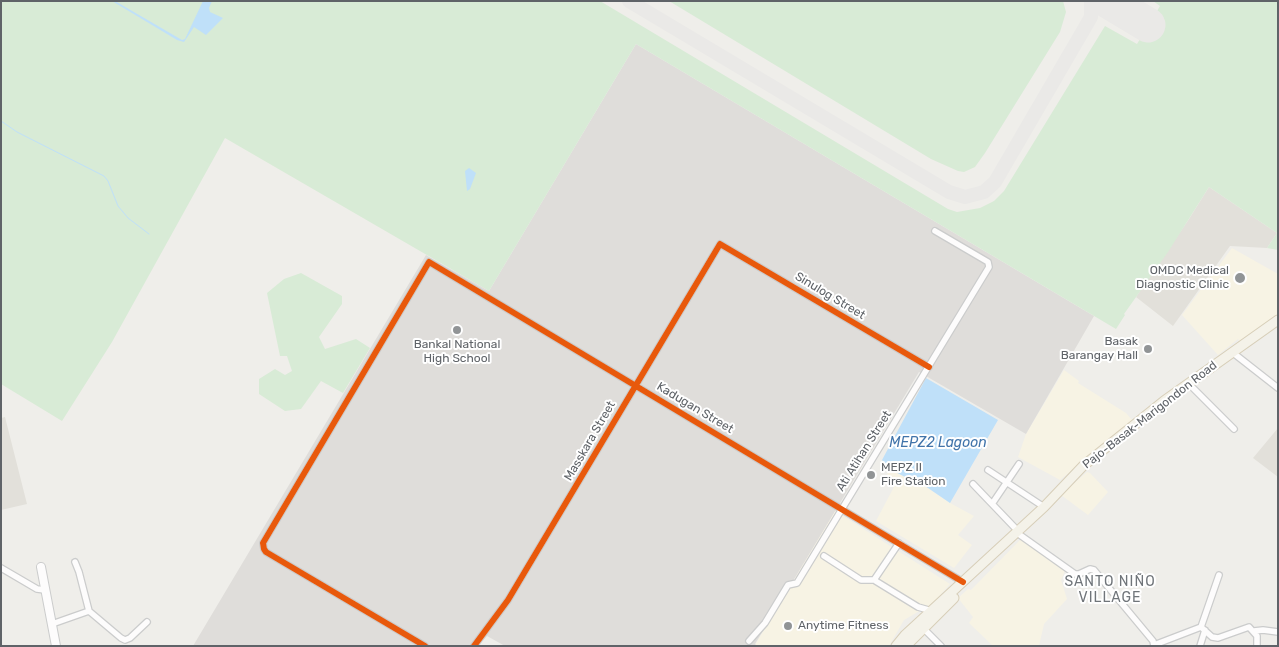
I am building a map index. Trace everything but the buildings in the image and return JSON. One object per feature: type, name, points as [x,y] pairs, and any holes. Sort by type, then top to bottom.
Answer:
[{"type":"main road","name":"Pajo-Basak-Marigondon Road","points":[[896,646],[905,635],[922,624],[1044,507],[1083,466],[1188,383],[1278,320]]},
{"type":"main road","name":"Pajo-Basak-Marigondon Road","points":[[906,646],[932,610],[1018,532]]},
{"type":"street","name":"Ati Atihan Street","points":[[749,640],[765,623],[788,585],[797,583],[990,265],[988,262],[935,231]]},
{"type":"street","name":"Sinulog Street","points":[[720,244],[929,367]]},
{"type":"street","name":"Masskara Street","points":[[474,646],[513,592],[720,244]]},
{"type":"street","name":"Kadugan Street","points":[[425,646],[266,552],[263,543],[429,262],[963,582]]},
{"type":"street","points":[[1232,352],[1278,388]]},
{"type":"street","points":[[1188,383],[1234,429]]},
{"type":"street","points":[[992,504],[1019,464]]},
{"type":"street","points":[[988,470],[1044,507]]},
{"type":"street","points":[[973,484],[1018,532],[1075,574],[1090,569],[1094,570],[1154,645],[1203,628]]},
{"type":"street","points":[[874,580],[898,543]]},
{"type":"street","points":[[824,556],[861,580],[874,580],[918,606],[932,610]]},
{"type":"street","points":[[75,562],[90,611],[120,638],[126,643],[147,622]]},
{"type":"street","points":[[40,567],[56,646]]},
{"type":"street","points":[[1,568],[37,589],[45,590]]},
{"type":"street","points":[[1200,646],[1214,585],[1219,575]]},
{"type":"street","points":[[918,606],[922,624],[941,646]]},
{"type":"street","points":[[52,624],[90,611]]},
{"type":"street","points":[[1203,628],[1212,636],[1218,638],[1249,626],[1257,636],[1257,646]]},
{"type":"street","points":[[1254,631],[1278,632]]},
{"type":"shaded area","points":[[636,44],[1094,316],[1026,434],[919,372],[755,644],[757,646],[505,646],[487,636],[477,646],[193,646],[426,255],[489,291]]},
{"type":"shaded area","points":[[1209,187],[1277,233],[1267,248],[1230,246],[1173,326],[1136,297]]},
{"type":"shaded area","points":[[1232,248],[1278,274],[1278,317],[1240,342],[1238,339],[1218,355],[1182,315]]},
{"type":"shaded area","points":[[1064,370],[1079,381],[1078,383],[1126,413],[1132,420],[1060,480],[1018,457],[1026,434]]},
{"type":"shaded area","points":[[5,417],[27,504],[1,510],[1,418]]},
{"type":"shaded area","points":[[1278,428],[1278,477],[1253,458]]},
{"type":"shaded area","points":[[890,469],[905,477],[908,475],[950,503],[974,516],[958,535],[972,545],[954,568],[876,521],[895,485],[885,479]]},
{"type":"shaded area","points":[[1087,472],[1108,492],[1088,515],[1061,495]]},
{"type":"shaded area","points":[[835,511],[950,584],[933,603],[904,620],[889,646],[755,645]]},
{"type":"shaded area","points":[[1021,539],[1066,568],[1061,580],[1067,599],[1044,624],[1039,646],[993,646],[969,623],[973,617],[958,598],[968,589],[971,590]]},
{"type":"green space","points":[[1,1],[600,1],[948,209],[957,212],[980,208],[994,201],[1004,191],[1105,26],[1137,44],[1160,6],[1153,1],[1278,1],[1278,250],[1267,248],[1277,233],[1209,187],[1168,252],[1124,314],[1116,329],[636,44],[489,291],[225,138],[112,342],[62,421],[1,384]]},
{"type":"green space","points":[[669,1],[1063,1],[1066,12],[1060,32],[985,153],[975,167],[964,172],[931,159]]},
{"type":"green space","points":[[301,273],[342,296],[342,304],[319,337],[325,349],[356,339],[370,348],[343,393],[321,381],[301,409],[285,411],[259,394],[259,379],[275,369],[285,375],[292,371],[287,356],[280,356],[267,293],[284,279]]},
{"type":"water","points":[[112,1],[182,40],[185,39],[203,1],[212,1],[209,8],[210,12],[223,18],[206,35],[194,27],[184,42],[177,40]]},
{"type":"water","points":[[469,168],[476,173],[470,189],[467,191],[465,171]]},
{"type":"water","name":"MEPZ2 Lagoon","points":[[926,378],[998,420],[950,503],[909,475],[905,477],[890,469],[882,460]]},
{"type":"waterway","points":[[1,121],[17,132],[104,176],[108,181],[118,206],[128,218],[149,234]]},
{"type":"taxiway","points":[[629,1],[949,192],[965,197],[984,192],[995,182],[1091,17],[1091,1]]},
{"type":"runway","points":[[1108,1],[1148,25]]},
{"type":"cycle path","points":[[474,646],[508,600],[720,244],[929,367]]},
{"type":"cycle path","points":[[425,646],[266,552],[263,543],[429,262],[963,582]]},
{"type":"place","name":"OMDC Medical Diagnostic Clinic","points":[[1240,278]]},
{"type":"place","name":"Bankal National High School","points":[[457,330]]},
{"type":"place","name":"Basak Barangay Hall","points":[[1148,349]]},
{"type":"place","name":"MEPZ II Fire Station","points":[[871,475]]},
{"type":"place","name":"Anytime Fitness","points":[[788,626]]},
{"type":"district","name":"SANTO NIÑO VILLAGE","points":[[1110,590]]}]
